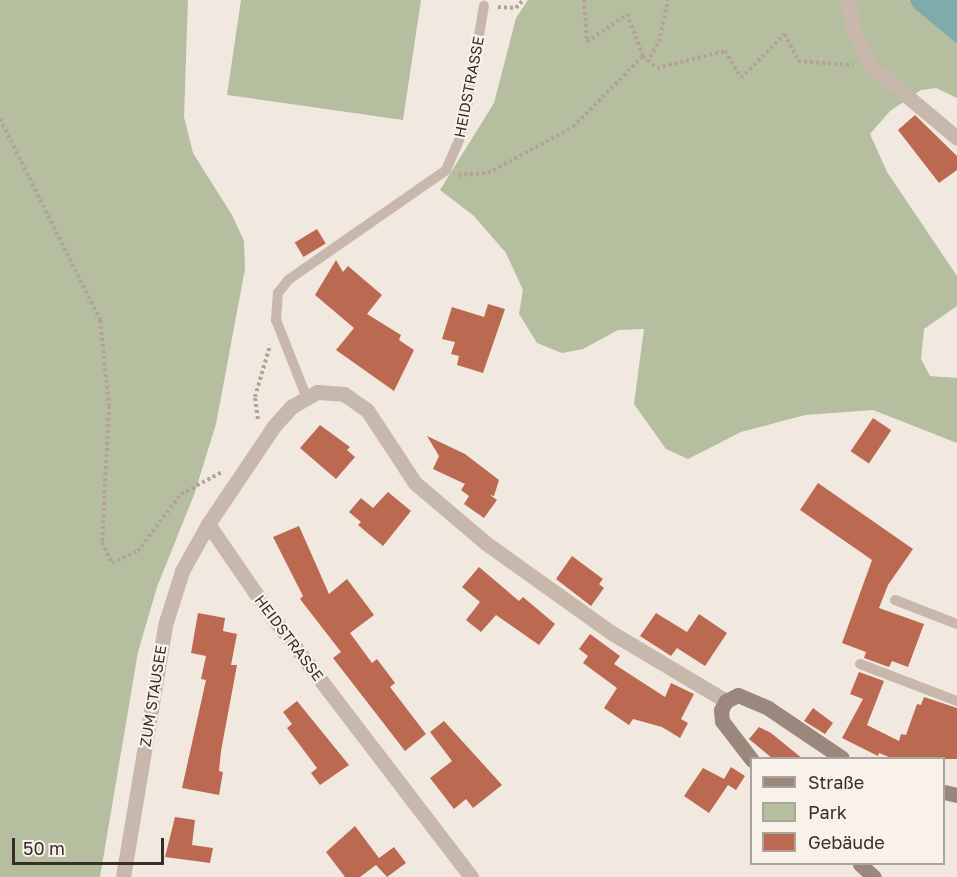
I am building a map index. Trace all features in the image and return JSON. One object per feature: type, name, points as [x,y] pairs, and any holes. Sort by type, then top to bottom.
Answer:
[{"type":"street","points":[[847,0],[854,31],[871,66],[935,117],[957,138]]},
{"type":"street","points":[[208,524],[274,426],[306,396],[328,391],[355,400],[379,424],[415,483],[443,509],[612,633],[726,700]]},
{"type":"street","name":"ZUM STAUSEE","points":[[123,877],[165,624],[182,571],[208,524]]},
{"type":"street","name":"HEIDSTRASSE","points":[[208,524],[267,610],[471,877]]},
{"type":"street","points":[[726,700],[738,695],[751,699],[839,757]]},
{"type":"street","points":[[726,700],[722,721],[750,757]]},
{"type":"street","points":[[861,865],[874,877]]},
{"type":"lane","name":"HEIDSTRASSE","points":[[446,170],[463,131],[484,6]]},
{"type":"lane","points":[[306,396],[276,320],[275,301],[288,280],[446,170]]},
{"type":"lane","points":[[895,600],[957,624]]},
{"type":"lane","points":[[860,664],[957,701]]},
{"type":"path","points":[[484,6],[516,8],[523,0]]},
{"type":"path","points":[[584,0],[587,42],[627,14],[643,56],[647,63],[657,68],[725,51],[741,78],[785,34],[798,61],[871,66]]},
{"type":"path","points":[[647,63],[659,42],[668,0]]},
{"type":"path","points":[[446,170],[461,177],[488,173],[573,127],[643,56]]},
{"type":"path","points":[[0,119],[100,320],[109,406],[102,542],[112,563],[138,551],[181,494],[257,451],[255,397],[276,320]]},
{"type":"green space","points":[[0,0],[188,0],[184,117],[193,153],[232,215],[244,241],[245,269],[216,424],[194,495],[157,587],[138,652],[100,877],[0,877]]},
{"type":"green space","points":[[241,0],[421,0],[403,120],[227,95]]},
{"type":"green space","points":[[528,0],[908,0],[957,44],[957,98],[936,88],[921,90],[890,111],[870,134],[887,172],[957,276],[957,306],[924,329],[921,359],[930,376],[957,378],[957,443],[873,410],[805,415],[741,432],[688,459],[666,449],[634,404],[644,329],[618,330],[583,349],[562,353],[537,343],[519,314],[523,290],[506,253],[474,216],[440,190],[494,103],[516,18]]},
{"type":"water","points":[[909,0],[957,0],[957,44],[915,9]]},
{"type":"building","points":[[915,115],[957,156],[957,170],[939,183],[898,130]]},
{"type":"building","points":[[317,229],[326,244],[303,257],[295,242]]},
{"type":"building","points":[[336,260],[343,272],[348,266],[382,295],[367,314],[401,335],[399,340],[414,350],[394,391],[336,350],[354,328],[315,295]]},
{"type":"building","points":[[488,304],[505,309],[483,373],[457,365],[459,356],[451,354],[455,342],[442,339],[452,307],[484,317]]},
{"type":"building","points":[[873,418],[891,430],[869,463],[851,451]]},
{"type":"building","points":[[320,425],[350,447],[347,450],[355,457],[336,479],[300,448]]},
{"type":"building","points":[[427,436],[465,454],[499,480],[494,496],[490,495],[497,500],[484,518],[464,504],[469,496],[461,490],[465,484],[433,469],[439,456]]},
{"type":"building","points":[[818,483],[913,549],[888,585],[879,608],[924,624],[908,667],[892,661],[889,667],[864,658],[866,652],[842,643],[872,560],[800,510]]},
{"type":"building","points":[[388,492],[411,511],[383,546],[358,525],[361,522],[349,512],[361,498],[373,508]]},
{"type":"building","points":[[299,526],[329,594],[347,579],[374,615],[350,633],[372,663],[377,659],[395,683],[390,687],[426,734],[405,751],[333,658],[341,652],[300,599],[303,596],[273,537]]},
{"type":"building","points":[[572,556],[603,579],[599,584],[604,588],[591,606],[556,579]]},
{"type":"building","points":[[479,567],[519,601],[523,597],[555,624],[539,645],[496,615],[481,632],[466,620],[480,602],[462,587]]},
{"type":"building","points":[[198,613],[225,618],[223,631],[237,634],[231,665],[237,665],[221,751],[219,771],[223,772],[219,795],[182,788],[206,680],[201,679],[206,656],[191,653]]},
{"type":"building","points":[[656,613],[687,632],[699,614],[727,633],[705,666],[677,648],[671,656],[640,636]]},
{"type":"building","points":[[590,634],[620,656],[614,664],[665,697],[671,683],[694,694],[681,719],[688,723],[680,738],[662,727],[633,719],[629,725],[604,708],[617,688],[583,663],[588,656],[579,649]]},
{"type":"building","points":[[859,672],[884,681],[867,725],[899,741],[901,734],[906,735],[917,704],[921,705],[924,697],[957,708],[957,759],[889,757],[879,753],[878,756],[842,738],[863,699],[850,694]]},
{"type":"building","points":[[297,701],[349,765],[320,785],[311,773],[317,768],[287,728],[292,724],[283,712]]},
{"type":"building","points":[[813,708],[833,723],[825,734],[804,721]]},
{"type":"building","points":[[444,721],[502,785],[473,808],[466,799],[454,809],[430,778],[452,761],[430,732]]},
{"type":"building","points":[[759,727],[771,733],[801,757],[771,757],[749,739]]},
{"type":"building","points":[[731,767],[745,776],[736,790],[728,785],[709,813],[684,796],[703,768],[724,779]]},
{"type":"building","points":[[175,817],[195,820],[192,845],[213,848],[210,863],[165,857]]},
{"type":"building","points":[[355,826],[379,858],[394,847],[406,863],[387,877],[376,865],[360,877],[345,877],[326,852]]}]
